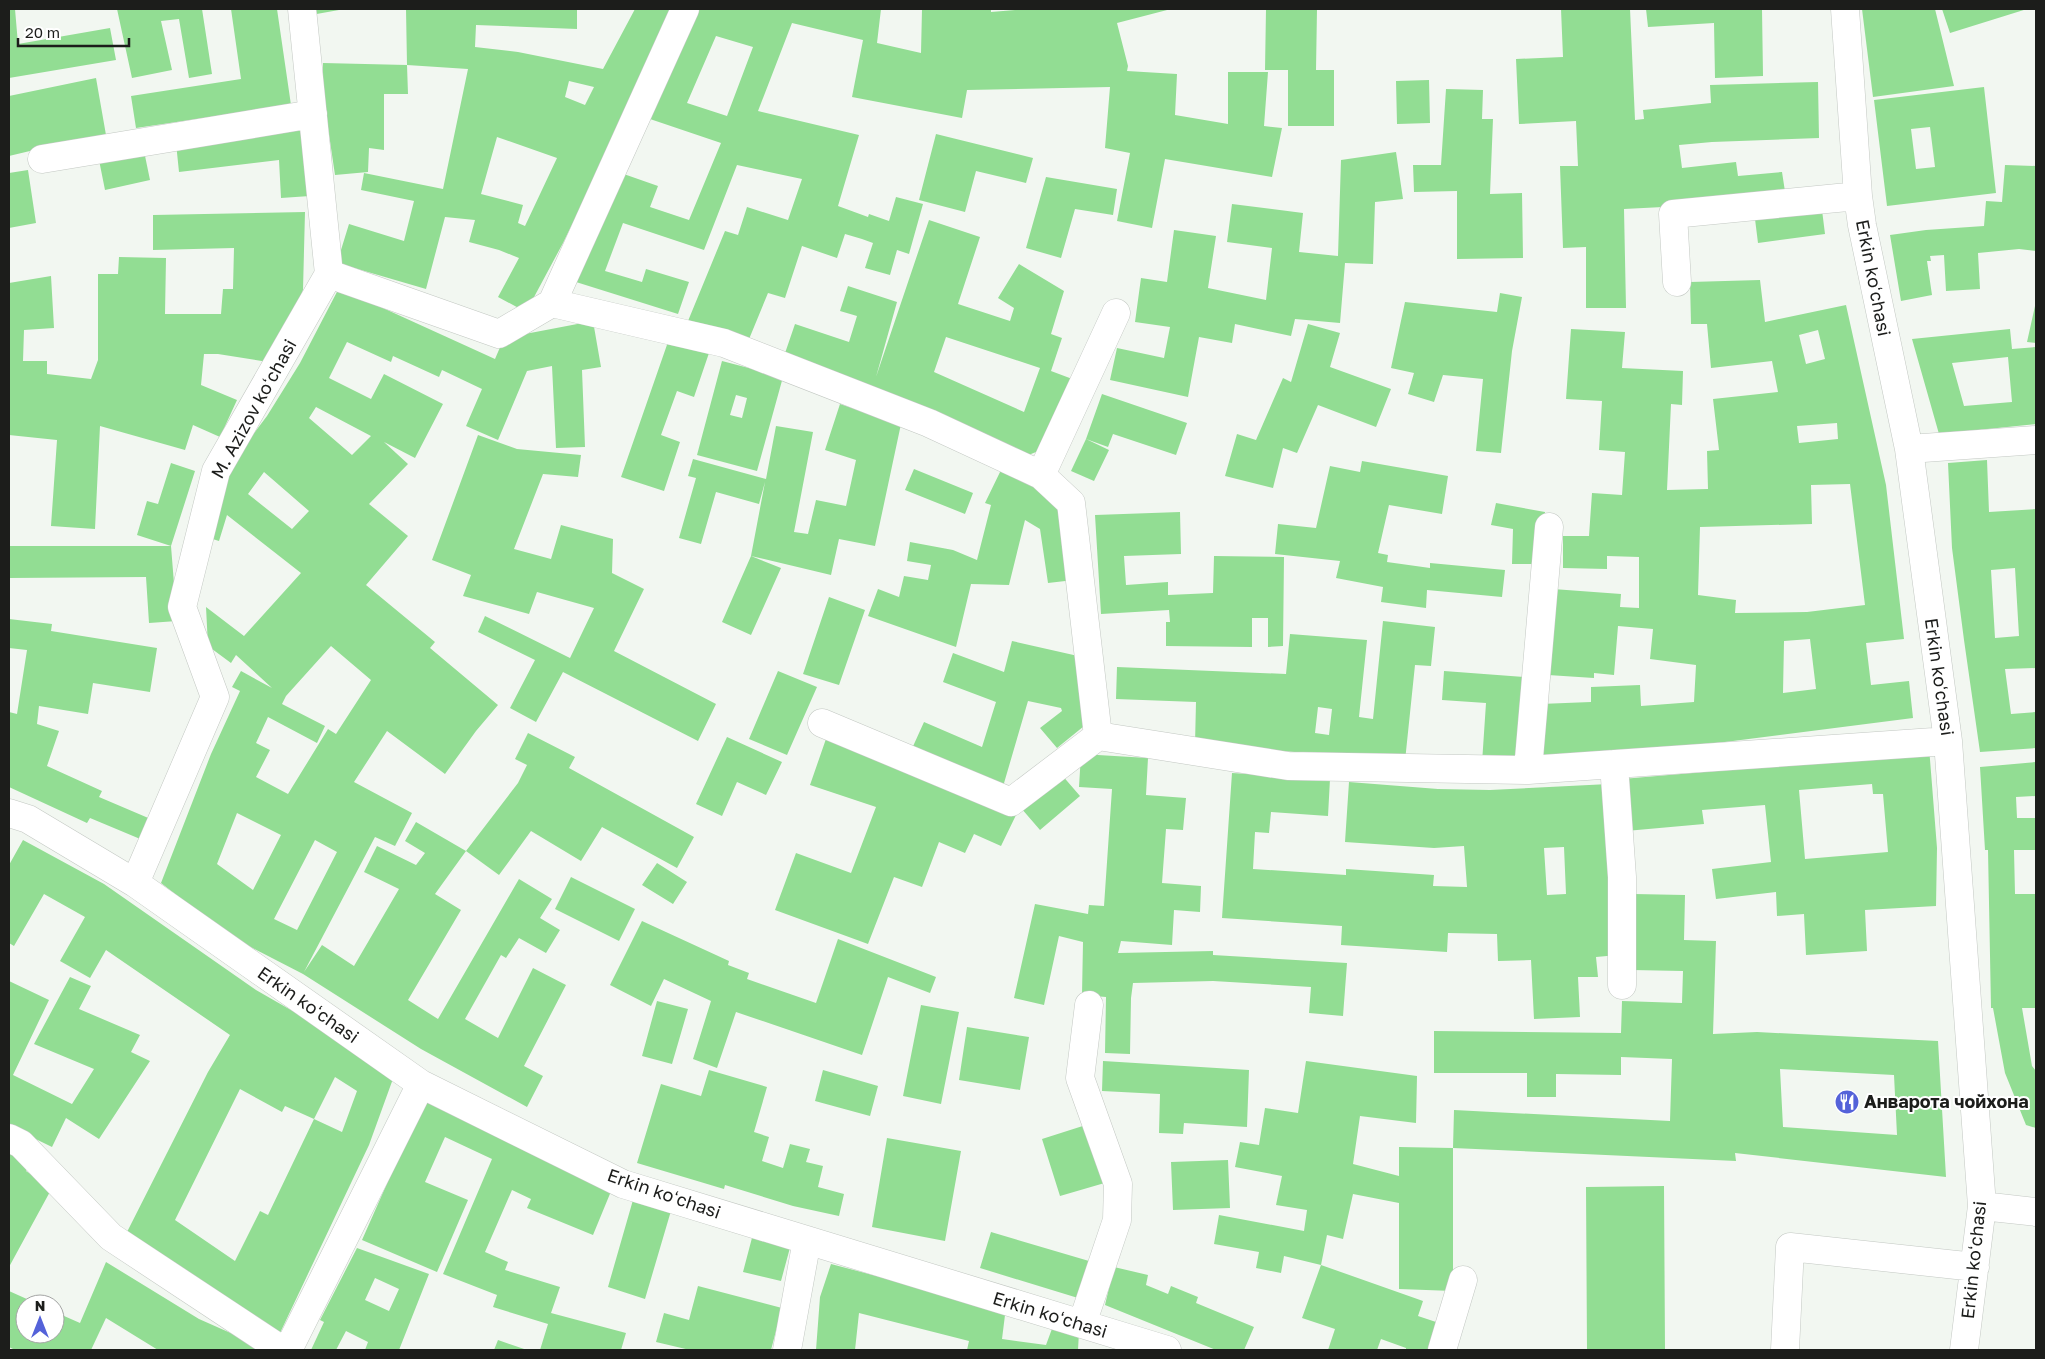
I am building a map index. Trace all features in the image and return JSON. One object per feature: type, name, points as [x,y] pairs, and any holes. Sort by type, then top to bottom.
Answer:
[{"type":"street","points":[[302,9],[329,274],[500,334],[552,303],[685,9]]},
{"type":"street","name":"Erkin koʻchasi","points":[[1845,9],[1858,196],[1862,225],[1908,449],[1948,741],[1982,1206],[1964,1350]]},
{"type":"street","points":[[42,159],[313,114]]},
{"type":"street","points":[[1677,282],[1673,214],[1858,196]]},
{"type":"street","name":"M. Azizov koʻchasi","points":[[135,883],[215,697],[182,607],[216,471],[329,274]]},
{"type":"street","points":[[552,303],[724,343],[929,423],[1041,475],[1071,503],[1098,736]]},
{"type":"street","points":[[1041,475],[1116,312]]},
{"type":"street","points":[[1908,449],[2036,440]]},
{"type":"street","points":[[1528,770],[1549,527]]},
{"type":"street","points":[[822,723],[1011,802],[1098,736],[1288,766],[1528,770],[1948,741]]},
{"type":"street","points":[[1614,764],[1622,877],[1622,985]]},
{"type":"street","name":"Erkin koʻchasi","points":[[9,813],[28,819],[135,883],[421,1084],[623,1184],[1167,1350]]},
{"type":"street","points":[[1082,1324],[1118,1220],[1118,1184],[1080,1078],[1089,1004]]},
{"type":"street","points":[[288,1350],[421,1084]]},
{"type":"street","points":[[9,1138],[21,1144],[111,1237],[282,1350]]},
{"type":"street","points":[[1982,1206],[2036,1212]]},
{"type":"street","points":[[787,1350],[807,1240]]},
{"type":"street","points":[[1786,1350],[1790,1247],[1975,1267]]},
{"type":"street","points":[[1442,1350],[1462,1280]]},
{"type":"building","points":[[9,9],[15,9],[18,44],[110,28],[116,60],[9,78]]},
{"type":"building","points":[[117,9],[202,9],[212,74],[189,78],[179,19],[161,21],[172,70],[132,78]]},
{"type":"building","points":[[231,9],[277,9],[291,105],[136,128],[131,96],[241,79]]},
{"type":"building","points":[[309,9],[339,9],[339,10],[311,15]]},
{"type":"building","points":[[406,9],[577,9],[577,29],[476,25],[475,47],[518,52],[603,69],[635,9],[678,9],[563,243],[526,312],[498,297],[519,258],[499,250],[469,242],[475,220],[445,217],[426,289],[337,263],[349,224],[404,241],[414,201],[361,190],[364,173],[443,189],[468,69],[407,65]],"holes":[[[569,81],[594,87],[585,105],[565,97]],[[497,137],[557,158],[525,226],[518,223],[523,205],[481,194]]]},
{"type":"building","points":[[696,9],[881,9],[877,43],[921,53],[922,9],[991,9],[991,12],[1026,9],[1171,9],[1117,23],[1128,66],[1127,71],[1177,74],[1175,115],[1228,124],[1228,72],[1268,72],[1264,126],[1282,128],[1272,177],[1165,159],[1152,228],[1117,221],[1130,153],[1105,148],[1110,87],[967,90],[962,118],[852,97],[863,40],[792,23],[758,111],[859,135],[838,206],[868,217],[869,214],[889,221],[896,197],[923,204],[909,254],[897,250],[890,275],[865,268],[873,243],[862,239],[845,234],[837,258],[802,246],[785,298],[768,293],[747,344],[688,321],[725,231],[738,235],[747,207],[788,220],[802,179],[737,165],[704,250],[623,223],[605,271],[642,282],[646,269],[689,282],[678,314],[576,282],[618,172],[658,186],[650,207],[689,220],[721,143],[650,119]],"holes":[[[716,36],[753,47],[727,116],[687,103]]]},
{"type":"building","points":[[1266,9],[1317,9],[1316,70],[1334,70],[1334,126],[1288,126],[1288,70],[1265,70]]},
{"type":"building","points":[[1561,9],[1630,9],[1635,120],[1644,119],[1643,110],[1711,103],[1710,85],[1818,82],[1819,138],[1679,145],[1682,168],[1736,162],[1738,176],[1782,172],[1786,198],[1741,203],[1624,209],[1626,308],[1586,308],[1586,247],[1563,248],[1560,166],[1578,166],[1576,121],[1519,124],[1516,59],[1563,57]]},
{"type":"building","points":[[1646,9],[1762,9],[1763,76],[1715,78],[1714,23],[1648,27]]},
{"type":"building","points":[[1862,9],[1935,9],[1954,86],[1873,97]]},
{"type":"building","points":[[1942,9],[2027,9],[1950,33]]},
{"type":"building","points":[[323,63],[407,65],[408,94],[384,94],[384,150],[369,148],[368,172],[335,175],[323,94]]},
{"type":"building","points":[[96,78],[106,135],[9,156],[9,96]]},
{"type":"building","points":[[1429,80],[1430,123],[1397,124],[1396,81]]},
{"type":"building","points":[[1984,87],[1996,193],[1887,206],[1874,100]],"holes":[[[1930,127],[1935,167],[1916,169],[1911,129]]]},
{"type":"building","points":[[1446,89],[1483,90],[1482,119],[1493,119],[1490,194],[1522,193],[1523,258],[1457,259],[1457,191],[1414,192],[1413,165],[1441,165]]},
{"type":"building","points":[[305,128],[310,196],[281,198],[279,160],[179,172],[176,143]]},
{"type":"building","points":[[936,134],[1033,158],[1026,183],[976,171],[965,212],[919,200]]},
{"type":"building","points":[[144,151],[150,180],[105,190],[99,160]]},
{"type":"building","points":[[1396,152],[1403,199],[1375,202],[1373,264],[1345,263],[1340,323],[1295,319],[1291,336],[1235,324],[1232,343],[1199,337],[1188,397],[1110,380],[1117,348],[1164,358],[1170,327],[1135,322],[1141,278],[1167,282],[1174,230],[1216,236],[1208,288],[1266,300],[1272,248],[1227,242],[1232,204],[1303,213],[1299,252],[1338,256],[1341,160]]},
{"type":"building","points":[[2005,165],[2036,166],[2036,251],[2019,249],[1978,253],[1980,289],[1946,291],[1944,255],[1930,256],[1931,261],[1927,261],[1932,295],[1901,301],[1890,235],[1926,230],[1984,226],[1986,201],[2002,202]]},
{"type":"building","points":[[28,170],[36,223],[9,228],[9,173]]},
{"type":"building","points":[[1046,177],[1117,189],[1113,215],[1075,209],[1061,258],[1026,248]]},
{"type":"building","points":[[1821,202],[1825,234],[1758,243],[1754,211]]},
{"type":"building","points":[[305,212],[303,290],[274,363],[218,354],[204,354],[201,385],[237,400],[220,437],[193,425],[185,450],[100,426],[95,529],[51,526],[57,440],[9,435],[9,283],[51,276],[54,328],[24,330],[23,361],[47,361],[47,374],[91,379],[98,360],[98,274],[118,274],[119,257],[166,258],[165,314],[221,314],[223,289],[233,289],[234,248],[153,250],[153,215]]},
{"type":"building","points":[[929,220],[980,237],[958,304],[1010,321],[1014,308],[998,298],[1019,264],[1064,291],[1051,334],[1062,338],[1051,371],[1075,380],[1051,446],[1026,456],[783,359],[795,324],[849,342],[857,316],[840,311],[848,286],[897,302],[876,377]],"holes":[[[946,337],[1040,368],[1024,412],[934,372]]]},
{"type":"building","points":[[1760,280],[1765,322],[1846,305],[1886,485],[1904,639],[1866,643],[1871,685],[1909,681],[1913,718],[1725,742],[1593,754],[1542,755],[1540,704],[1591,702],[1591,687],[1640,685],[1641,706],[1694,702],[1696,665],[1650,659],[1653,629],[1618,626],[1614,675],[1594,673],[1594,678],[1548,675],[1553,589],[1621,594],[1620,607],[1639,608],[1639,557],[1607,556],[1607,569],[1563,568],[1563,536],[1589,536],[1592,493],[1622,495],[1625,452],[1599,450],[1602,401],[1566,399],[1571,329],[1625,332],[1622,368],[1683,371],[1682,405],[1671,404],[1667,490],[1708,489],[1707,451],[1719,450],[1713,399],[1778,392],[1772,361],[1711,368],[1707,324],[1691,324],[1690,282]],"holes":[[[1818,330],[1825,359],[1806,364],[1799,335]],[[1837,423],[1838,439],[1799,443],[1797,426]],[[1850,484],[1865,605],[1807,612],[1735,613],[1736,600],[1698,595],[1700,527],[1812,524],[1811,485]],[[1810,639],[1816,689],[1783,693],[1784,641]]]},
{"type":"building","points":[[339,288],[495,359],[504,338],[593,321],[601,367],[582,370],[585,447],[556,448],[552,366],[527,371],[498,440],[466,426],[482,389],[442,370],[439,377],[393,356],[391,362],[347,342],[329,378],[371,399],[384,374],[443,404],[415,458],[384,442],[408,464],[369,504],[408,536],[366,585],[435,642],[430,648],[498,705],[476,731],[445,774],[387,731],[354,782],[412,813],[395,846],[375,837],[304,972],[322,945],[354,966],[399,889],[364,872],[377,846],[416,865],[425,853],[405,841],[416,822],[466,851],[435,894],[461,910],[408,1000],[438,1019],[519,879],[552,899],[540,918],[560,930],[546,953],[519,938],[506,958],[501,955],[465,1019],[498,1038],[533,968],[566,985],[524,1066],[543,1076],[527,1107],[421,1049],[303,974],[229,936],[161,883],[211,754],[240,691],[232,687],[241,671],[272,688],[236,655],[231,663],[208,646],[206,607],[244,636],[301,573],[227,515],[219,541],[203,536],[223,474],[267,416],[300,363]],"holes":[[[316,407],[371,436],[352,455],[309,418]],[[264,472],[309,511],[292,529],[248,494]],[[331,646],[371,680],[336,734],[328,729],[288,794],[256,777],[270,750],[256,743],[268,717],[317,743],[325,726],[282,704],[286,696]],[[237,813],[281,835],[253,890],[217,864]],[[315,840],[337,852],[297,930],[274,919]]]},
{"type":"building","points":[[1500,293],[1522,297],[1512,351],[1501,453],[1476,451],[1483,379],[1443,375],[1434,402],[1408,394],[1414,373],[1391,368],[1405,302],[1497,312]]},
{"type":"building","points":[[2035,306],[2036,343],[2027,342]]},
{"type":"building","points":[[1308,324],[1340,333],[1330,367],[1391,389],[1376,427],[1318,405],[1297,453],[1283,448],[1273,488],[1225,476],[1237,434],[1256,440],[1283,378],[1291,382]]},
{"type":"building","points":[[2010,329],[2012,349],[2036,347],[2036,424],[1939,434],[1912,339]],"holes":[[[2008,357],[2012,402],[1964,406],[1952,363]]]},
{"type":"building","points":[[669,339],[709,353],[694,397],[677,391],[661,435],[680,442],[664,491],[621,477]]},
{"type":"building","points":[[722,361],[783,377],[757,471],[697,455]],"holes":[[[736,395],[747,398],[742,418],[730,415]]]},
{"type":"building","points":[[1102,394],[1187,423],[1176,455],[1113,434],[1108,447],[1086,439]]},
{"type":"building","points":[[840,404],[901,424],[875,546],[839,539],[831,575],[751,556],[765,482],[759,504],[716,492],[701,544],[679,538],[696,478],[688,476],[693,459],[766,479],[776,426],[813,432],[794,532],[808,534],[816,500],[846,506],[856,460],[825,450]]},
{"type":"building","points":[[478,435],[517,449],[581,455],[578,477],[543,474],[514,549],[551,559],[561,525],[613,539],[612,573],[644,589],[614,651],[716,704],[698,741],[563,672],[536,722],[510,708],[535,660],[478,632],[485,616],[570,658],[594,608],[537,592],[529,614],[463,596],[471,575],[432,560]]},
{"type":"building","points":[[1086,439],[1109,450],[1094,481],[1071,471]]},
{"type":"building","points":[[1987,460],[1989,512],[2036,509],[2036,668],[2005,669],[2011,714],[2036,712],[2036,748],[1980,752],[1952,548],[1948,463]],"holes":[[[2015,568],[2019,636],[1995,638],[1991,570]]]},
{"type":"building","points":[[1362,461],[1448,476],[1442,514],[1389,505],[1378,553],[1388,555],[1387,562],[1430,568],[1430,563],[1505,570],[1502,597],[1427,590],[1426,608],[1381,602],[1383,587],[1336,578],[1340,561],[1275,554],[1278,524],[1316,528],[1330,466],[1360,472]]},
{"type":"building","points":[[171,463],[195,471],[171,546],[137,535],[147,501],[158,504]]},
{"type":"building","points":[[914,469],[973,493],[965,514],[905,490]]},
{"type":"building","points":[[1001,470],[1039,489],[1054,504],[1064,521],[1074,580],[1048,583],[1040,529],[1025,520],[1009,585],[971,584],[956,647],[868,616],[878,589],[899,597],[904,576],[928,580],[931,565],[907,561],[910,542],[953,550],[977,560],[991,505],[985,503]]},
{"type":"building","points":[[1496,503],[1545,512],[1543,564],[1512,564],[1513,529],[1491,525]]},
{"type":"building","points":[[1180,512],[1181,554],[1124,556],[1126,585],[1168,582],[1168,595],[1213,593],[1214,556],[1284,557],[1283,646],[1268,647],[1268,618],[1252,618],[1252,647],[1166,646],[1166,622],[1170,622],[1169,610],[1101,614],[1095,515]]},
{"type":"building","points":[[9,546],[171,546],[177,621],[149,623],[146,577],[9,578]]},
{"type":"building","points":[[751,556],[781,568],[751,635],[722,622]]},
{"type":"building","points":[[829,597],[865,610],[839,685],[803,674]]},
{"type":"building","points":[[9,619],[52,624],[51,631],[157,648],[150,692],[93,683],[88,714],[39,706],[37,724],[59,731],[47,766],[102,791],[99,797],[153,820],[145,841],[90,818],[87,823],[9,787],[9,712],[17,714],[27,650],[9,648]]},
{"type":"building","points":[[1383,621],[1435,627],[1431,666],[1415,665],[1405,761],[1195,744],[1196,702],[1116,699],[1117,667],[1286,674],[1290,634],[1367,640],[1359,717],[1373,719]],"holes":[[[1318,707],[1332,709],[1329,735],[1315,733]]]},
{"type":"building","points":[[1012,641],[1078,656],[1089,722],[1057,748],[1040,728],[1062,711],[1061,708],[1028,701],[1002,790],[910,753],[924,722],[982,747],[996,702],[943,682],[953,653],[1004,672]]},
{"type":"building","points":[[778,671],[817,687],[787,755],[749,739]]},
{"type":"building","points":[[1444,671],[1524,677],[1519,765],[1482,763],[1486,703],[1442,700]]},
{"type":"building","points":[[528,733],[575,757],[569,768],[694,837],[677,868],[602,827],[581,861],[531,831],[499,875],[466,851],[518,783],[527,765],[515,759]]},
{"type":"building","points":[[827,736],[1017,813],[1001,846],[974,834],[965,853],[939,842],[922,887],[894,877],[868,944],[775,910],[796,853],[851,873],[876,807],[810,785]]},
{"type":"building","points":[[727,737],[782,762],[766,795],[737,782],[722,816],[696,804]]},
{"type":"building","points":[[1929,747],[1937,848],[1936,906],[1865,910],[1867,951],[1806,955],[1804,914],[1777,916],[1776,892],[1716,899],[1712,869],[1771,862],[1765,805],[1702,810],[1704,824],[1626,831],[1622,779],[1763,767]],"holes":[[[1872,784],[1873,794],[1883,794],[1888,852],[1805,859],[1799,790]]]},
{"type":"building","points":[[1081,754],[1148,758],[1146,795],[1186,798],[1183,830],[1166,829],[1162,883],[1201,886],[1200,912],[1174,910],[1172,945],[1121,941],[1118,953],[1213,951],[1213,955],[1347,963],[1343,1016],[1309,1013],[1311,987],[1213,981],[1133,983],[1130,1054],[1105,1053],[1106,997],[1082,995],[1083,942],[1059,936],[1044,1005],[1014,998],[1035,904],[1088,914],[1089,905],[1104,906],[1112,789],[1079,787]]},
{"type":"building","points":[[2036,762],[2036,796],[2016,797],[2017,818],[2036,818],[2036,850],[2014,850],[2015,894],[2036,894],[2036,1008],[2022,1008],[2032,1066],[2036,1071],[2036,1128],[2026,1125],[2005,1073],[1993,1008],[1991,1008],[1988,850],[1985,850],[1980,767]]},
{"type":"building","points":[[1232,773],[1330,779],[1328,816],[1271,812],[1269,833],[1255,832],[1253,869],[1346,875],[1346,869],[1434,875],[1433,886],[1467,887],[1464,846],[1434,848],[1345,842],[1349,782],[1438,789],[1490,790],[1609,784],[1618,955],[1596,957],[1598,977],[1578,977],[1580,1017],[1534,1019],[1531,960],[1498,961],[1497,934],[1448,933],[1447,952],[1341,945],[1342,926],[1222,918]],"holes":[[[1564,847],[1566,894],[1547,895],[1544,848]]]},
{"type":"building","points":[[1061,774],[1080,796],[1040,830],[1021,808]]},
{"type":"building","points":[[23,840],[104,884],[256,990],[331,1033],[394,1076],[369,1145],[280,1333],[127,1232],[208,1072],[230,1035],[106,950],[90,978],[60,961],[85,917],[44,894],[14,946],[9,943],[9,865]],"holes":[[[335,1077],[357,1091],[342,1132],[314,1119]],[[240,1089],[282,1112],[285,1106],[314,1119],[268,1215],[260,1211],[235,1261],[175,1220]]]},
{"type":"building","points":[[657,863],[687,882],[673,904],[642,885]]},
{"type":"building","points":[[571,877],[635,909],[619,941],[555,909]]},
{"type":"building","points":[[1634,894],[1685,895],[1684,940],[1716,941],[1713,1034],[1757,1032],[1938,1041],[1946,1177],[1735,1153],[1736,1161],[1453,1148],[1454,1110],[1670,1121],[1672,1059],[1621,1057],[1621,1075],[1556,1074],[1556,1097],[1527,1097],[1527,1073],[1434,1073],[1434,1031],[1621,1033],[1622,1001],[1682,1003],[1683,971],[1632,970]],"holes":[[[1780,1069],[1894,1075],[1897,1135],[1783,1127]]]},
{"type":"building","points":[[642,921],[729,961],[728,965],[749,973],[747,979],[816,1003],[838,939],[936,977],[930,993],[888,977],[862,1055],[736,1012],[717,1068],[693,1059],[711,1001],[664,979],[651,1006],[610,985]]},
{"type":"building","points":[[70,977],[91,986],[79,1009],[140,1035],[131,1052],[150,1061],[99,1139],[66,1118],[52,1147],[9,1126],[9,981],[49,1000],[13,1075],[72,1104],[94,1069],[34,1044]]},
{"type":"building","points":[[657,1001],[688,1009],[672,1064],[642,1056]]},
{"type":"building","points":[[921,1005],[959,1012],[941,1104],[903,1096]]},
{"type":"building","points":[[967,1027],[1029,1037],[1020,1090],[959,1080]]},
{"type":"building","points":[[1103,1061],[1249,1070],[1247,1127],[1184,1123],[1183,1134],[1159,1133],[1160,1094],[1102,1091]]},
{"type":"building","points":[[1306,1061],[1417,1076],[1416,1123],[1360,1116],[1353,1164],[1399,1176],[1399,1147],[1453,1148],[1453,1291],[1399,1289],[1399,1203],[1353,1194],[1343,1239],[1327,1235],[1321,1265],[1284,1256],[1281,1273],[1256,1268],[1259,1252],[1214,1244],[1219,1215],[1304,1231],[1307,1210],[1276,1205],[1282,1176],[1235,1167],[1240,1142],[1259,1145],[1265,1108],[1298,1113]]},
{"type":"building","points":[[709,1070],[767,1087],[754,1132],[769,1137],[762,1161],[783,1168],[790,1144],[810,1149],[806,1162],[823,1166],[818,1187],[844,1194],[839,1216],[793,1206],[725,1185],[724,1189],[637,1163],[661,1084],[701,1096]]},
{"type":"building","points":[[823,1070],[878,1086],[870,1116],[815,1101]]},
{"type":"building","points":[[424,1100],[614,1184],[593,1235],[527,1208],[531,1199],[512,1190],[485,1252],[508,1262],[505,1270],[560,1287],[551,1313],[626,1333],[621,1350],[540,1350],[548,1324],[493,1307],[497,1295],[443,1274],[492,1159],[445,1137],[425,1182],[468,1200],[437,1272],[362,1240]]},
{"type":"building","points":[[1089,1124],[1108,1182],[1060,1196],[1042,1139]]},
{"type":"building","points":[[887,1138],[961,1151],[945,1241],[872,1227]]},
{"type":"building","points":[[9,1147],[32,1160],[26,1171],[52,1188],[9,1267],[10,1198]]},
{"type":"building","points":[[1228,1160],[1230,1208],[1173,1210],[1171,1162]]},
{"type":"building","points":[[1664,1186],[1665,1350],[1587,1350],[1586,1187]]},
{"type":"building","points":[[635,1193],[673,1204],[645,1299],[608,1287]]},
{"type":"building","points":[[991,1232],[1089,1261],[1078,1298],[980,1268]]},
{"type":"building","points":[[753,1234],[791,1244],[781,1281],[743,1272]]},
{"type":"building","points":[[357,1248],[429,1274],[399,1350],[365,1350],[368,1342],[346,1331],[336,1350],[311,1350],[324,1322],[320,1320]],"holes":[[[375,1278],[399,1289],[389,1311],[365,1300]]]},
{"type":"building","points":[[106,1262],[199,1319],[269,1350],[158,1350],[106,1318],[91,1350],[15,1350],[9,1347],[9,1291],[16,1294],[15,1344],[65,1344],[65,1316],[80,1323]]},
{"type":"building","points":[[831,1264],[975,1302],[1006,1307],[1002,1339],[1046,1345],[1053,1326],[1079,1332],[1078,1350],[967,1350],[969,1341],[859,1313],[855,1350],[816,1350],[820,1297]]},
{"type":"building","points":[[1321,1265],[1423,1301],[1418,1316],[1442,1324],[1433,1350],[1406,1350],[1406,1348],[1381,1339],[1377,1350],[1328,1350],[1335,1329],[1302,1318]]},
{"type":"building","points":[[1114,1267],[1148,1275],[1146,1285],[1168,1294],[1171,1286],[1198,1297],[1196,1303],[1254,1327],[1244,1350],[1216,1350],[1105,1305]]},
{"type":"building","points":[[698,1286],[782,1308],[771,1350],[690,1350],[656,1342],[664,1313],[689,1320]]},
{"type":"building","points":[[498,1340],[527,1350],[494,1350]]},
{"type":"place","name":"Анварота чойхона","points":[[1847,1102]]}]
